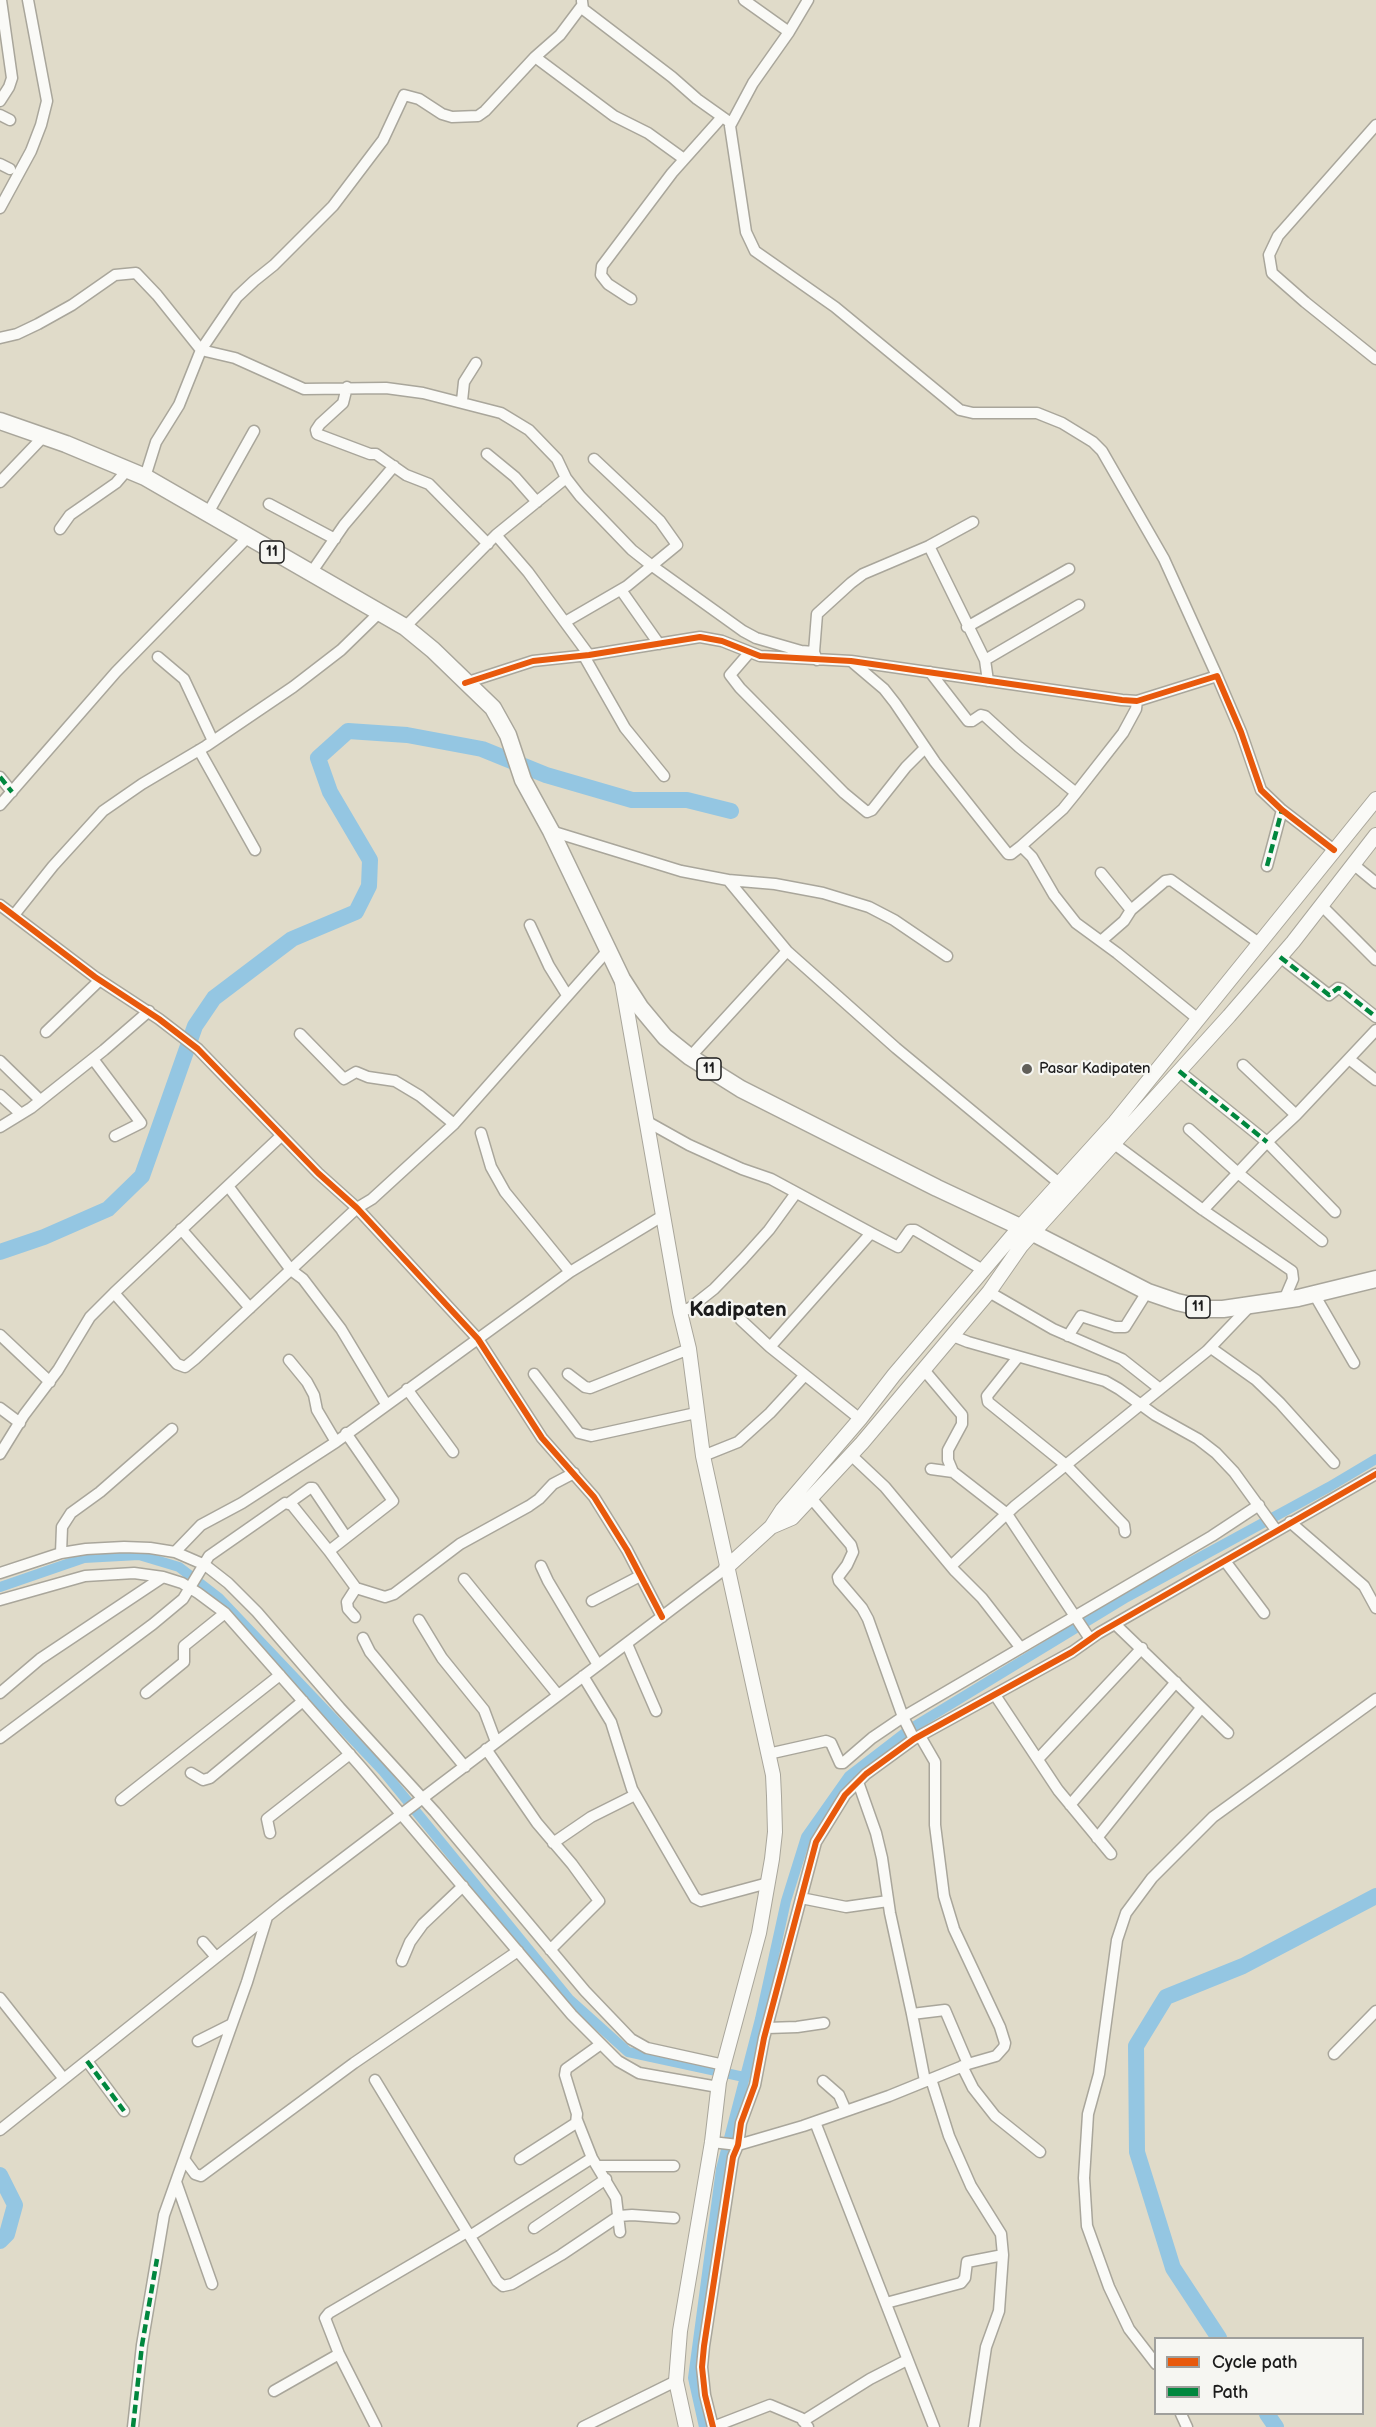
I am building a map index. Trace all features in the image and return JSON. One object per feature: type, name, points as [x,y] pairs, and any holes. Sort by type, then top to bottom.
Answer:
[{"type":"highway","name":"11","points":[[0,421],[44,436],[145,477],[247,538],[405,627],[433,650],[493,708],[508,735],[523,780],[551,831],[622,979],[650,1021],[665,1037],[690,1057],[741,1089],[1147,1292],[1177,1302],[1207,1309],[1251,1305],[1314,1294],[1376,1279]]},
{"type":"main road","points":[[771,1527],[792,1518],[851,1455],[953,1336],[989,1292],[1026,1230],[1059,1183],[1115,1122],[1376,799]]},
{"type":"main road","points":[[726,1568],[771,1527],[782,1510],[984,1270],[1113,1143],[1179,1071],[1293,942],[1376,835]]},
{"type":"main road","points":[[1325,862],[1343,877]]},
{"type":"main road","points":[[1273,925],[1293,942]]},
{"type":"main road","points":[[622,979],[680,1312],[689,1349],[703,1456],[773,1775],[775,1832],[768,1883],[759,1933],[719,2084],[716,2142],[680,2331],[675,2381],[686,2427]]},
{"type":"street","points":[[0,101],[12,78],[2,31],[1,0]]},
{"type":"street","points":[[0,208],[31,151],[41,126],[47,101],[28,0]]},
{"type":"street","points":[[744,0],[789,32]]},
{"type":"street","points":[[631,300],[608,284],[601,275],[602,266],[684,159],[726,120],[789,32],[808,0]]},
{"type":"street","points":[[145,477],[156,442],[179,405],[201,350],[237,297],[274,265],[333,206],[383,140],[404,95],[419,99],[442,114],[452,117],[478,116],[535,57],[560,35],[582,3],[726,120],[746,232],[755,251],[835,307],[960,410],[973,413],[1036,413],[1062,423],[1093,442],[1102,451],[1164,559],[1213,678],[1241,732],[1261,790],[1282,810],[1334,850]]},
{"type":"street","points":[[535,57],[614,116],[648,133],[684,159]]},
{"type":"street","points":[[0,114],[10,120]]},
{"type":"street","points":[[1376,125],[1278,236],[1269,255],[1272,273],[1376,359]]},
{"type":"street","points":[[0,338],[38,324],[72,305],[115,274],[136,273],[158,295],[201,350],[235,358],[304,389],[386,388],[462,401],[501,413],[529,430],[557,459],[566,478],[605,524],[651,565],[743,631],[816,656]]},
{"type":"street","points":[[462,401],[464,382],[476,363]]},
{"type":"street","points":[[347,387],[343,403],[320,424],[316,430],[317,434],[370,454],[376,454],[406,475],[429,484],[488,544]]},
{"type":"street","points":[[208,513],[254,431]]},
{"type":"street","points":[[0,482],[44,436]]},
{"type":"street","points":[[487,454],[515,477],[537,502]]},
{"type":"street","points":[[565,622],[621,590],[676,546],[676,542],[660,521],[594,459]]},
{"type":"street","points":[[311,573],[335,539],[394,466]]},
{"type":"street","points":[[60,529],[70,515],[116,483],[129,470]]},
{"type":"street","points":[[405,627],[496,535],[566,478]]},
{"type":"street","points":[[269,504],[335,539]]},
{"type":"street","points":[[816,656],[816,617],[824,607],[863,574],[929,546],[973,522]]},
{"type":"street","points":[[496,535],[528,572],[565,622],[586,655],[625,728],[664,776]]},
{"type":"street","points":[[0,805],[116,672],[247,538]]},
{"type":"street","points":[[929,546],[985,660],[988,681]]},
{"type":"street","points":[[967,627],[1069,569]]},
{"type":"street","points":[[621,590],[659,644]]},
{"type":"street","points":[[985,660],[1079,605]]},
{"type":"street","points":[[14,915],[103,811],[293,687],[341,650],[379,612]]},
{"type":"street","points":[[465,683],[533,662],[700,637],[722,641],[749,652],[781,657],[816,656],[1137,701],[1213,678]]},
{"type":"street","points":[[774,643],[781,657]]},
{"type":"street","points":[[749,652],[730,675],[740,688],[844,793],[867,812],[872,810],[906,767],[925,748]]},
{"type":"street","points":[[158,657],[184,679],[213,741]]},
{"type":"street","points":[[851,661],[884,689],[925,748],[1008,854],[1020,847],[1063,809],[1123,733],[1138,705],[1137,701]]},
{"type":"street","points":[[930,672],[968,721],[981,715],[985,716],[1076,793]]},
{"type":"street","points":[[199,750],[255,850]]},
{"type":"street","points":[[0,777],[12,792]]},
{"type":"street","points":[[1267,866],[1282,810]]},
{"type":"street","points":[[551,831],[681,871],[823,893],[869,907],[894,920],[947,956]]},
{"type":"street","points":[[1020,847],[1032,857],[1054,895],[1076,923],[1198,1019]]},
{"type":"street","points":[[1353,864],[1376,883]]},
{"type":"street","points":[[1101,873],[1131,910]]},
{"type":"street","points":[[728,880],[787,951],[896,1048],[1059,1183]]},
{"type":"street","points":[[1101,941],[1124,921],[1131,910],[1165,881],[1171,880],[1259,943]]},
{"type":"street","points":[[0,905],[100,980],[149,1011],[198,1049],[281,1136],[357,1208],[478,1339],[542,1438],[594,1497],[662,1617]]},
{"type":"street","points":[[1321,905],[1376,960]]},
{"type":"street","points":[[530,925],[549,966],[567,995]]},
{"type":"street","points":[[114,1293],[177,1364],[185,1367],[357,1208],[372,1199],[454,1124],[609,949]]},
{"type":"street","points":[[690,1057],[787,951]]},
{"type":"street","points":[[1280,957],[1329,995],[1338,988],[1341,989],[1376,1017]]},
{"type":"street","points":[[46,1032],[100,980]]},
{"type":"street","points":[[0,1127],[21,1114],[93,1059],[149,1011]]},
{"type":"street","points":[[1203,1210],[1296,1116],[1376,1030]]},
{"type":"street","points":[[300,1034],[344,1079],[356,1072],[368,1077],[395,1081],[420,1096],[454,1124]]},
{"type":"street","points":[[93,1059],[141,1123],[115,1136]]},
{"type":"street","points":[[1349,1059],[1376,1080]]},
{"type":"street","points":[[0,1061],[40,1100]]},
{"type":"street","points":[[1243,1065],[1296,1116]]},
{"type":"street","points":[[1179,1071],[1268,1142],[1335,1212]]},
{"type":"street","points":[[0,1095],[21,1114]]},
{"type":"street","points":[[646,1121],[689,1145],[742,1169],[771,1179],[898,1247],[910,1230],[915,1230],[984,1270]]},
{"type":"street","points":[[1189,1129],[1238,1173],[1322,1241]]},
{"type":"street","points":[[481,1133],[490,1167],[505,1192],[570,1272]]},
{"type":"street","points":[[0,1454],[50,1382],[90,1317],[281,1136]]},
{"type":"street","points":[[1113,1143],[1203,1210],[1292,1271],[1293,1279],[1284,1300]]},
{"type":"street","points":[[228,1186],[291,1270],[303,1279],[341,1329],[386,1404]]},
{"type":"street","points":[[680,1312],[690,1308],[714,1289],[744,1259],[796,1193]]},
{"type":"street","points":[[175,1552],[201,1525],[242,1503],[336,1442],[570,1272],[664,1215]]},
{"type":"street","points":[[181,1229],[250,1308]]},
{"type":"street","points":[[770,1347],[871,1233]]},
{"type":"street","points":[[989,1292],[1053,1329],[1122,1359],[1160,1389]]},
{"type":"street","points":[[1068,1335],[1081,1316],[1115,1327],[1125,1327],[1147,1292]]},
{"type":"street","points":[[1314,1294],[1354,1363]]},
{"type":"street","points":[[951,1566],[1007,1514],[1211,1347],[1251,1305]]},
{"type":"street","points":[[741,1320],[770,1347],[860,1419]]},
{"type":"street","points":[[0,1335],[50,1382]]},
{"type":"street","points":[[953,1336],[1105,1381],[1155,1414],[1183,1429],[1216,1453],[1234,1472],[1275,1528]]},
{"type":"street","points":[[1211,1347],[1264,1388],[1335,1463]]},
{"type":"street","points":[[568,1374],[585,1387],[590,1388],[689,1349]]},
{"type":"street","points":[[1018,1357],[987,1396],[988,1402],[1066,1465],[1124,1526],[1125,1532]]},
{"type":"street","points":[[289,1360],[308,1382],[317,1410],[336,1442]]},
{"type":"street","points":[[924,1370],[962,1415],[962,1424],[948,1450],[948,1460],[953,1472],[1007,1514],[1089,1638]]},
{"type":"street","points":[[534,1374],[579,1433],[591,1436],[696,1413]]},
{"type":"street","points":[[703,1456],[738,1442],[770,1413],[805,1375]]},
{"type":"street","points":[[407,1389],[453,1452]]},
{"type":"street","points":[[0,1408],[20,1423]]},
{"type":"street","points":[[61,1553],[62,1527],[71,1514],[100,1492],[172,1429]]},
{"type":"street","points":[[329,1551],[393,1501],[346,1433]]},
{"type":"street","points":[[851,1455],[885,1487],[951,1566],[982,1598],[1020,1647]]},
{"type":"street","points":[[931,1469],[953,1472]]},
{"type":"street","points":[[289,1503],[356,1588],[385,1598],[394,1594],[460,1544],[529,1506],[553,1484],[574,1473]]},
{"type":"street","points":[[907,2360],[870,2379],[805,2424],[801,2418],[770,2405],[713,2427],[705,2395],[704,2346],[733,2157],[741,2123],[755,2085],[767,2028],[816,1842],[845,1795],[915,1736],[1072,1652],[1089,1638],[1225,1561],[1275,1528],[1376,1474]]},
{"type":"street","points":[[0,1738],[183,1599],[209,1556],[310,1488],[313,1488],[346,1538]]},
{"type":"street","points":[[716,2142],[736,2145],[890,2096],[965,2065],[996,2056],[1001,2052],[1005,2043],[954,1929],[944,1896],[935,1825],[935,1762],[904,1719],[868,1619],[862,1608],[839,1581],[838,1577],[848,1565],[853,1552],[851,1545],[810,1498]]},
{"type":"street","points":[[768,1754],[826,1741],[831,1743],[841,1764],[872,1738],[1020,1647],[1212,1536],[1259,1506]]},
{"type":"street","points":[[1290,1522],[1364,1586],[1376,1608]]},
{"type":"street","points":[[0,1573],[61,1553],[124,1547],[150,1548],[175,1552],[204,1566],[228,1582],[421,1799],[585,1991],[632,2039],[647,2048],[723,2066]]},
{"type":"street","points":[[1225,1561],[1264,1613]]},
{"type":"street","points":[[541,1566],[598,1665]]},
{"type":"street","points":[[4,2127],[267,1917],[726,1568]]},
{"type":"street","points":[[0,1600],[85,1576],[134,1573],[163,1577],[192,1587],[225,1613],[403,1812],[572,2015],[618,2061],[639,2073],[719,2084]]},
{"type":"street","points":[[592,1601],[640,1576]]},
{"type":"street","points":[[0,1693],[40,1659],[163,1577]]},
{"type":"street","points":[[464,1579],[558,1695]]},
{"type":"street","points":[[355,1617],[348,1609],[347,1602],[356,1588]]},
{"type":"street","points":[[146,1693],[184,1662],[184,1646],[225,1613]]},
{"type":"street","points":[[419,1620],[442,1658],[484,1710],[496,1742]]},
{"type":"street","points":[[1115,1624],[1228,1733]]},
{"type":"street","points":[[363,1638],[370,1652],[465,1767]]},
{"type":"street","points":[[627,1644],[656,1711]]},
{"type":"street","points":[[1039,1758],[1142,1648]]},
{"type":"street","points":[[121,1800],[280,1675]]},
{"type":"street","points":[[583,1676],[611,1722],[635,1795],[695,1898],[701,1900],[768,1883]]},
{"type":"street","points":[[1070,1804],[1176,1682]]},
{"type":"street","points":[[995,1695],[1070,1804],[1110,1854]]},
{"type":"street","points":[[1154,2363],[1129,2329],[1109,2287],[1088,2226],[1084,2178],[1088,2115],[1099,2074],[1117,1940],[1126,1913],[1152,1878],[1213,1817],[1376,1699]]},
{"type":"street","points":[[191,1773],[203,1780],[210,1778],[303,1701]]},
{"type":"street","points":[[1097,1838],[1201,1708]]},
{"type":"street","points":[[486,1749],[553,1843],[599,1901],[550,1950]]},
{"type":"street","points":[[270,1833],[267,1819],[350,1755]]},
{"type":"street","points":[[858,1782],[876,1833],[888,1901],[928,2080],[971,2186],[1000,2234],[1003,2255],[999,2311],[986,2347],[974,2427]]},
{"type":"street","points":[[553,1843],[591,1817],[635,1795]]},
{"type":"street","points":[[402,1961],[410,1942],[423,1923],[463,1886]]},
{"type":"street","points":[[801,1898],[850,1907],[888,1901]]},
{"type":"street","points":[[133,2427],[142,2345],[162,2226],[267,1917]]},
{"type":"street","points":[[204,1942],[216,1957]]},
{"type":"street","points":[[184,2159],[195,2175],[201,2176],[354,2063],[518,1951]]},
{"type":"street","points":[[0,1998],[64,2079]]},
{"type":"street","points":[[912,2014],[945,2010],[973,2088],[995,2116],[1040,2152]]},
{"type":"street","points":[[1334,2054],[1376,2011]]},
{"type":"street","points":[[198,2041],[232,2024]]},
{"type":"street","points":[[767,2028],[797,2028],[824,2024]]},
{"type":"street","points":[[601,2044],[566,2069],[565,2075],[577,2120],[595,2162],[616,2198],[620,2232]]},
{"type":"street","points":[[87,2061],[124,2111]]},
{"type":"street","points":[[375,2080],[497,2281],[506,2285],[561,2255],[619,2216],[674,2218]]},
{"type":"street","points":[[823,2081],[842,2100],[846,2111]]},
{"type":"street","points":[[520,2159],[574,2126],[577,2120]]},
{"type":"street","points":[[814,2122],[933,2427]]},
{"type":"street","points":[[376,2427],[326,2326],[325,2318],[329,2313],[595,2162],[674,2166]]},
{"type":"street","points":[[534,2228],[606,2179]]},
{"type":"street","points":[[176,2182],[212,2284]]},
{"type":"street","points":[[886,2303],[961,2283],[965,2278],[967,2262],[1003,2255]]},
{"type":"street","points":[[274,2391],[339,2354]]},
{"type":"street","points":[[583,2427],[675,2381]]},
{"type":"waterway","points":[[0,1252],[44,1237],[108,1209],[142,1176],[195,1026],[214,998],[292,939],[356,912],[369,886],[370,860],[330,792],[318,758],[348,731],[407,735],[482,749],[546,775],[632,800],[687,800],[731,811]]},
{"type":"waterway","points":[[704,2427],[693,2378],[721,2169],[760,2019],[786,1901],[806,1837],[849,1776],[910,1729],[1127,1597],[1376,1459]]},
{"type":"waterway","points":[[0,1587],[84,1558],[139,1555],[179,1567],[219,1598],[383,1771],[569,1999],[628,2052],[744,2077]]},
{"type":"waterway","points":[[1218,2337],[1173,2268],[1137,2152],[1136,2046],[1166,1997],[1243,1966],[1376,1896]]},
{"type":"waterway","points":[[0,2175],[15,2205],[7,2234],[0,2241]]},
{"type":"waterway","points":[[1268,2415],[1276,2427]]},
{"type":"marked path","points":[[0,777],[12,792]]},
{"type":"marked path","points":[[1267,866],[1282,810]]},
{"type":"marked path","points":[[1280,957],[1329,995],[1338,988],[1341,989],[1376,1017]]},
{"type":"marked path","points":[[1179,1071],[1267,1142]]},
{"type":"marked path","points":[[87,2061],[124,2111]]},
{"type":"marked path","points":[[133,2427],[142,2345],[157,2259]]},
{"type":"cycle path","points":[[465,683],[533,661],[589,655],[700,637],[722,641],[760,656],[851,661],[1122,700],[1137,701],[1217,676],[1241,732],[1261,790],[1282,810],[1334,850]]},
{"type":"cycle path","points":[[0,905],[95,977],[159,1019],[198,1049],[318,1173],[357,1208],[478,1339],[542,1438],[594,1497],[627,1550],[662,1617]]},
{"type":"cycle path","points":[[713,2427],[705,2395],[702,2367],[733,2157],[738,2145],[741,2123],[755,2085],[764,2038],[816,1842],[845,1795],[866,1774],[914,1739],[1072,1652],[1099,1633],[1376,1474]]},
{"type":"place","name":"Pasar Kadipaten","points":[[1027,1069]]},
{"type":"district","name":"Kadipaten","points":[[738,1311]]}]
